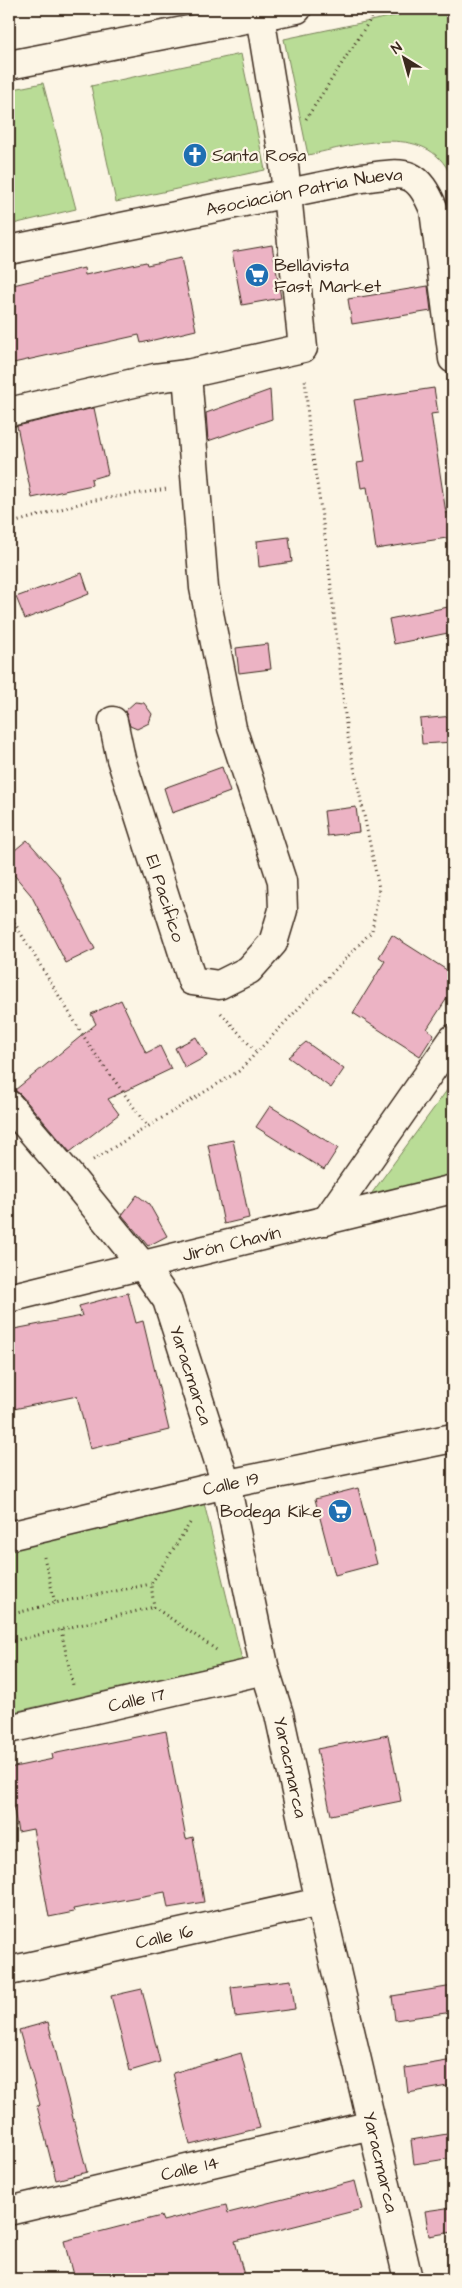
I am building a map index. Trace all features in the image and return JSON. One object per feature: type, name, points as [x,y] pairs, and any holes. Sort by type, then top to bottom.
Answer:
[{"type":"street","points":[[9,65],[297,9]]},
{"type":"street","points":[[9,412],[156,378],[187,374],[304,348],[283,156],[260,16]]},
{"type":"street","name":"Asociación Patria Nueva","points":[[9,250],[362,178],[400,173],[413,177],[426,189],[434,210],[453,359]]},
{"type":"street","points":[[187,374],[204,588],[232,728],[282,881],[283,910],[273,943],[249,970],[219,984],[192,981]]},
{"type":"street","name":"El Pacifico","points":[[113,721],[121,759],[192,981]]},
{"type":"street","points":[[326,1221],[453,1039]]},
{"type":"street","points":[[9,1105],[143,1266]]},
{"type":"street","name":"Jirón Chavín","points":[[9,1298],[453,1189]]},
{"type":"street","name":"Yaracmarca","points":[[143,1266],[167,1300],[214,1487],[257,1672],[279,1714],[320,1902],[408,2279]]},
{"type":"street","name":"Calle 19","points":[[20,1534],[214,1487],[453,1438]]},
{"type":"street","name":"Calle 17","points":[[9,1729],[257,1672]]},
{"type":"street","name":"Calle 16","points":[[9,1971],[320,1902]]},
{"type":"street","name":"Calle 14","points":[[9,2211],[372,2125]]},
{"type":"path","points":[[283,156],[377,9]]},
{"type":"path","points":[[69,1175],[239,1071],[372,931],[379,888],[346,733],[328,550],[309,430],[304,348]]},
{"type":"path","points":[[9,524],[89,501],[197,484]]},
{"type":"path","points":[[9,914],[89,1044],[148,1127]]},
{"type":"path","points":[[192,981],[257,1053]]},
{"type":"path","points":[[154,1607],[151,1584],[214,1487]]},
{"type":"path","points":[[20,1534],[43,1553],[55,1603]]},
{"type":"path","points":[[9,1615],[55,1603],[151,1584]]},
{"type":"path","points":[[9,1642],[154,1607],[257,1672]]},
{"type":"path","points":[[61,1630],[78,1712]]},
{"type":"green space","points":[[427,9],[453,9],[453,182],[443,162],[428,150],[410,143],[390,141],[369,143],[308,155],[284,39]]},
{"type":"green space","points":[[241,54],[265,170],[116,202],[91,86]]},
{"type":"green space","points":[[43,83],[76,209],[9,225],[9,90]]},
{"type":"green space","points":[[453,1082],[453,1178],[369,1197]]},
{"type":"green space","points":[[204,1503],[242,1660],[9,1713],[9,1549]]},
{"type":"building","name":"Bellavista Fast Market","points":[[272,245],[281,298],[242,305],[232,252]]},
{"type":"building","points":[[181,258],[196,330],[141,343],[139,335],[9,364],[9,286],[84,268],[85,275],[146,262],[147,265]]},
{"type":"building","points":[[428,286],[431,311],[352,324],[348,299]]},
{"type":"building","points":[[434,388],[438,413],[431,414],[446,513],[453,512],[453,537],[376,549],[367,487],[361,488],[357,463],[364,462],[354,400]]},
{"type":"building","points":[[270,390],[272,419],[208,441],[206,413]]},
{"type":"building","points":[[94,408],[108,474],[91,479],[92,485],[32,498],[17,426]]},
{"type":"building","points":[[289,537],[292,562],[259,567],[257,541]]},
{"type":"building","points":[[82,573],[89,594],[25,619],[16,597]]},
{"type":"building","points":[[453,606],[453,632],[394,644],[389,619]]},
{"type":"building","points":[[268,644],[271,669],[239,673],[236,648]]},
{"type":"building","points":[[135,702],[144,703],[152,714],[149,723],[137,729],[130,726],[125,711]]},
{"type":"building","points":[[453,716],[453,742],[422,744],[420,719]]},
{"type":"building","points":[[222,767],[230,792],[172,813],[164,788]]},
{"type":"building","points":[[356,807],[359,832],[327,836],[324,811]]},
{"type":"building","points":[[27,840],[58,875],[95,949],[66,963],[31,895],[9,869],[9,855]]},
{"type":"building","points":[[392,935],[453,974],[453,989],[427,1029],[434,1034],[420,1056],[353,1013],[385,961],[379,957]]},
{"type":"building","points":[[121,1000],[146,1053],[160,1046],[171,1069],[108,1099],[119,1114],[70,1152],[15,1090],[96,1024],[91,1014]]},
{"type":"building","points":[[196,1037],[207,1056],[185,1068],[175,1048]]},
{"type":"building","points":[[306,1042],[344,1069],[331,1088],[288,1057]]},
{"type":"building","points":[[270,1106],[338,1148],[324,1170],[256,1127]]},
{"type":"building","points":[[233,1140],[249,1218],[224,1224],[208,1145]]},
{"type":"building","points":[[137,1195],[149,1204],[167,1236],[148,1246],[122,1215]]},
{"type":"building","points":[[128,1293],[136,1323],[143,1321],[169,1430],[90,1449],[77,1396],[9,1410],[9,1330],[82,1316],[79,1306]]},
{"type":"building","points":[[358,1488],[377,1564],[335,1575],[315,1499]]},
{"type":"building","points":[[166,1731],[186,1839],[193,1837],[204,1902],[168,1908],[165,1892],[73,1909],[74,1912],[49,1917],[33,1829],[18,1832],[9,1783],[9,1768],[53,1759],[52,1754]]},
{"type":"building","points":[[388,1735],[401,1801],[331,1815],[317,1749]]},
{"type":"building","points":[[291,1980],[295,2009],[235,2017],[231,1987]]},
{"type":"building","points":[[453,1986],[453,2012],[395,2020],[392,1996]]},
{"type":"building","points":[[142,1989],[160,2062],[130,2071],[111,1996]]},
{"type":"building","points":[[48,2022],[87,2172],[56,2180],[37,2106],[40,2105],[19,2030]]},
{"type":"building","points":[[241,2053],[260,2128],[190,2145],[173,2073]]},
{"type":"building","points":[[453,2060],[453,2085],[408,2093],[405,2068]]},
{"type":"building","points":[[453,2133],[453,2158],[414,2164],[411,2140]]},
{"type":"building","points":[[355,2181],[362,2209],[235,2241],[245,2279],[74,2279],[64,2241],[161,2216],[163,2221],[226,2205],[228,2213]]},
{"type":"building","points":[[453,2207],[453,2232],[429,2236],[425,2211]]},
{"type":"place","name":"Santa Rosa","points":[[195,155]]},
{"type":"place","name":"Bellavista Fast Market","points":[[257,275]]},
{"type":"place","name":"Bodega Kike","points":[[340,1511]]}]
